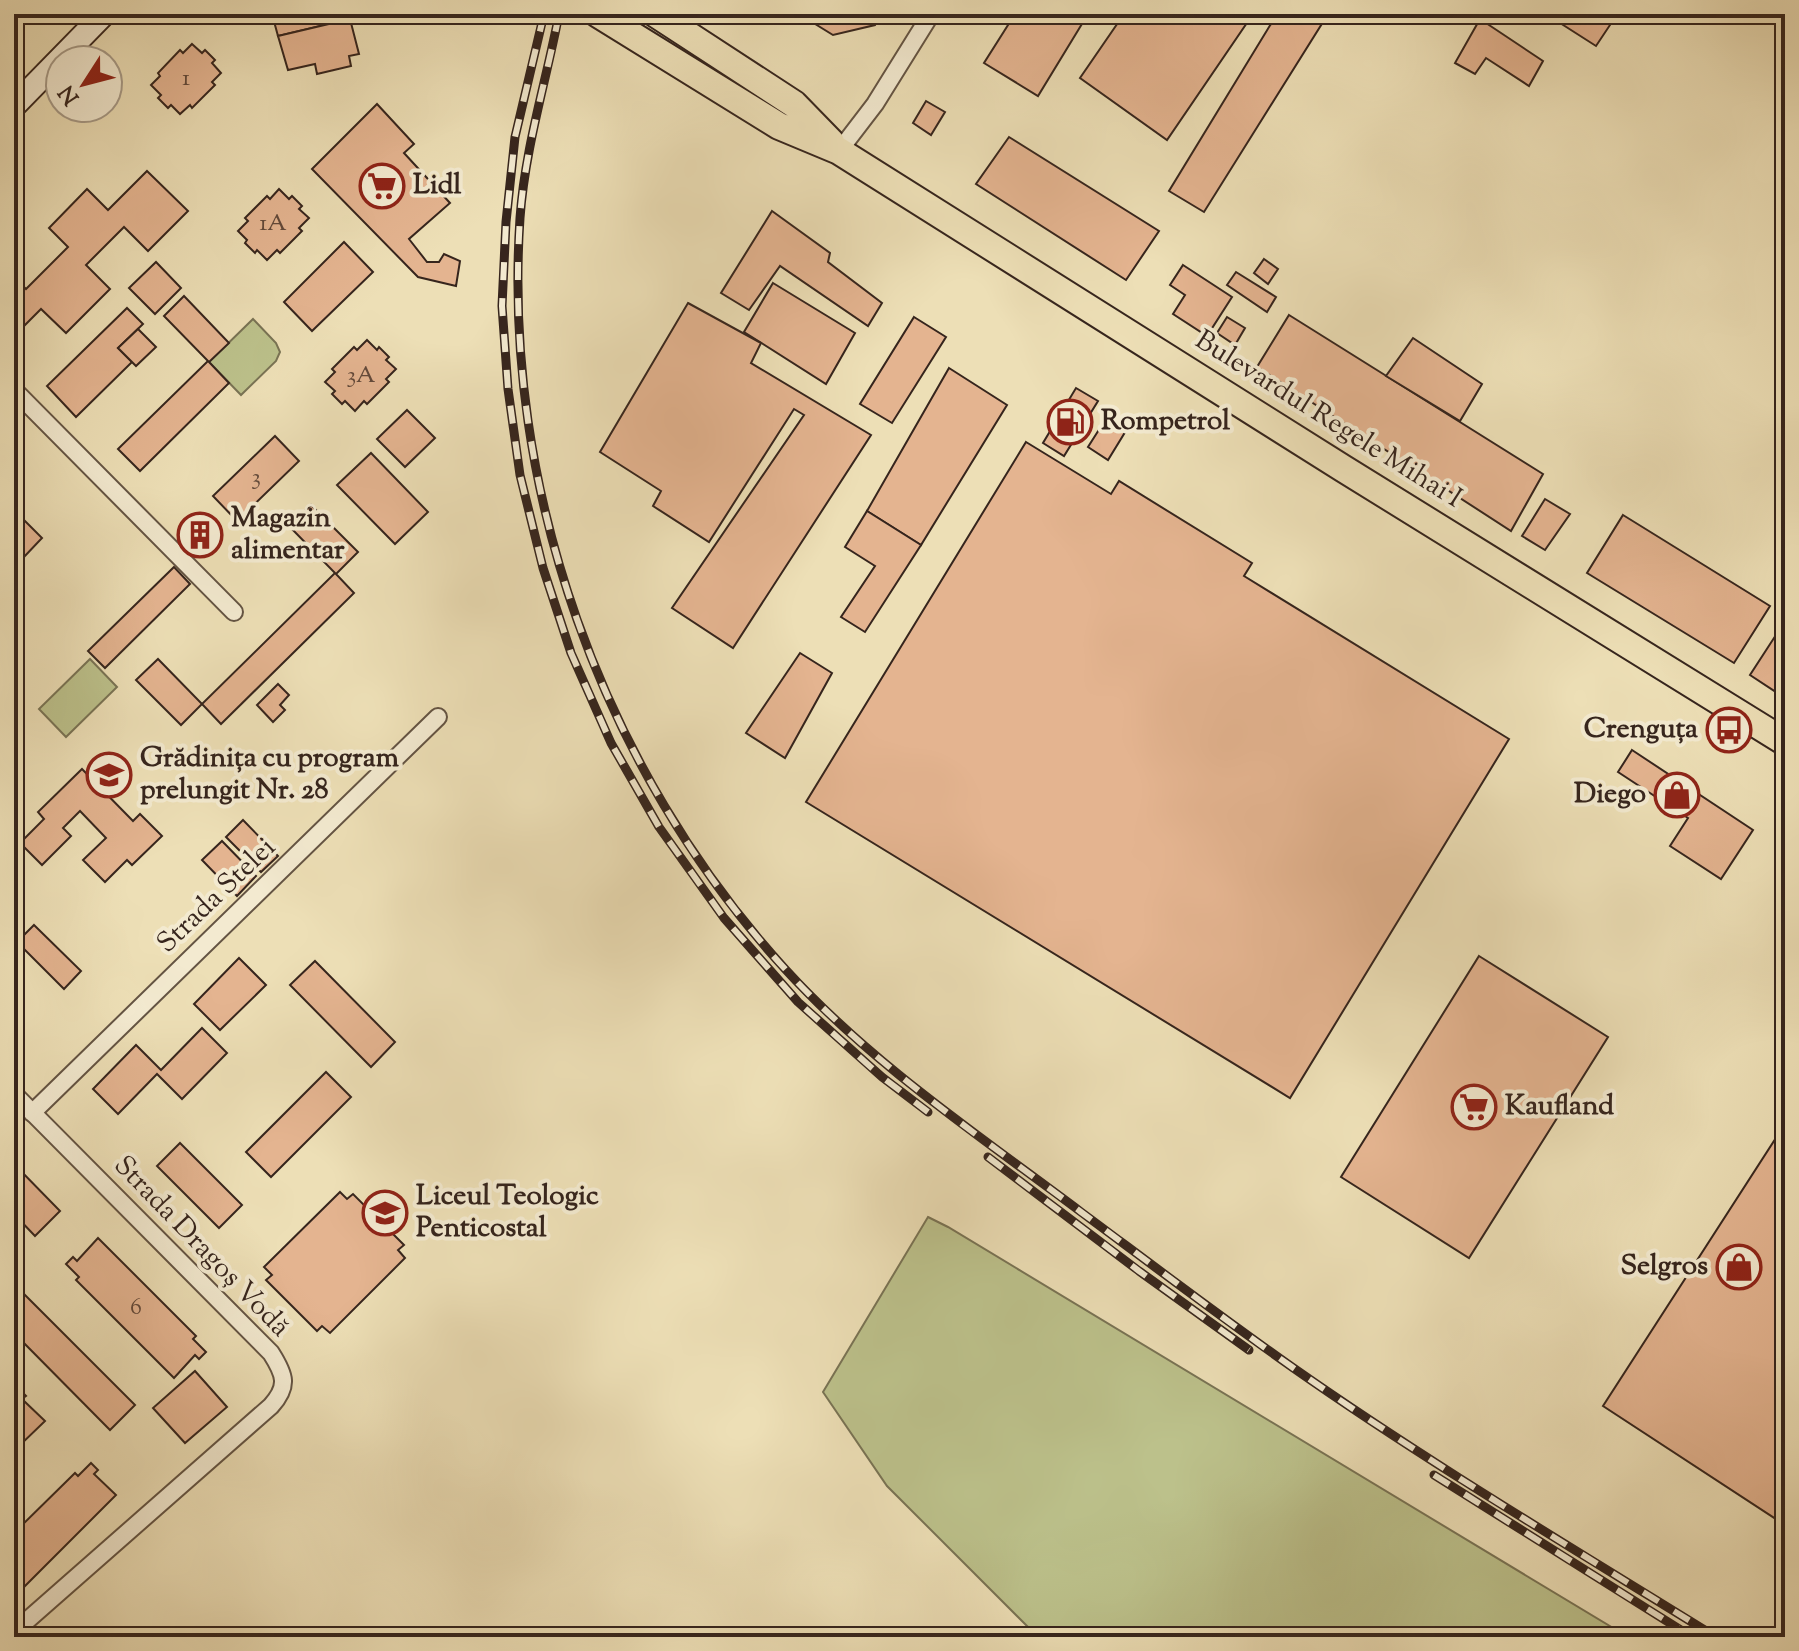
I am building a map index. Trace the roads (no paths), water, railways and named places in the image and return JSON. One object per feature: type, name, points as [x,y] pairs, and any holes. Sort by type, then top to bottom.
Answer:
[{"type":"main road","points":[[14,106],[104,14]]},
{"type":"main road","name":"Bulevardul Regele Mihai I","points":[[598,14],[779,126],[839,151],[1785,742]]},
{"type":"main road","name":"Bulevardul Regele Mihai I","points":[[656,14],[794,104],[839,151]]},
{"type":"street","points":[[839,151],[875,104],[931,14]]},
{"type":"street","points":[[14,390],[234,612]]},
{"type":"street","name":"Strada Stelei","points":[[32,1113],[438,717]]},
{"type":"street","name":"Strada Dragoș Vodă","points":[[14,1094],[271,1353],[280,1366],[284,1382],[281,1395],[271,1406],[14,1632]]},
{"type":"railway","points":[[544,14],[515,137],[506,222],[502,306],[508,389],[520,475],[543,568],[571,653],[611,743],[659,827],[724,918],[798,1002],[882,1077],[928,1112]]},
{"type":"railway","points":[[559,14],[531,141],[520,218],[519,320],[528,422],[548,522],[577,620],[616,715],[664,806],[721,891],[786,970],[819,1004],[891,1068],[966,1127],[1344,1403],[1716,1637]]},
{"type":"railway","points":[[988,1157],[1249,1350]]},
{"type":"railway","points":[[1434,1475],[1692,1637]]},
{"type":"place","name":"Lidl","points":[[382,186]]},
{"type":"place","name":"Rompetrol","points":[[1070,422]]},
{"type":"place","name":"Magazin alimentar","points":[[200,535]]},
{"type":"place","name":"Crenguța","points":[[1729,730]]},
{"type":"place","name":"Grădinița cu program prelungit Nr. 28","points":[[109,775]]},
{"type":"place","name":"Diego","points":[[1677,795]]},
{"type":"place","name":"Kaufland","points":[[1474,1107]]},
{"type":"place","name":"Liceul Teologic Penticostal","points":[[385,1213]]},
{"type":"place","name":"Selgros","points":[[1739,1267]]}]
